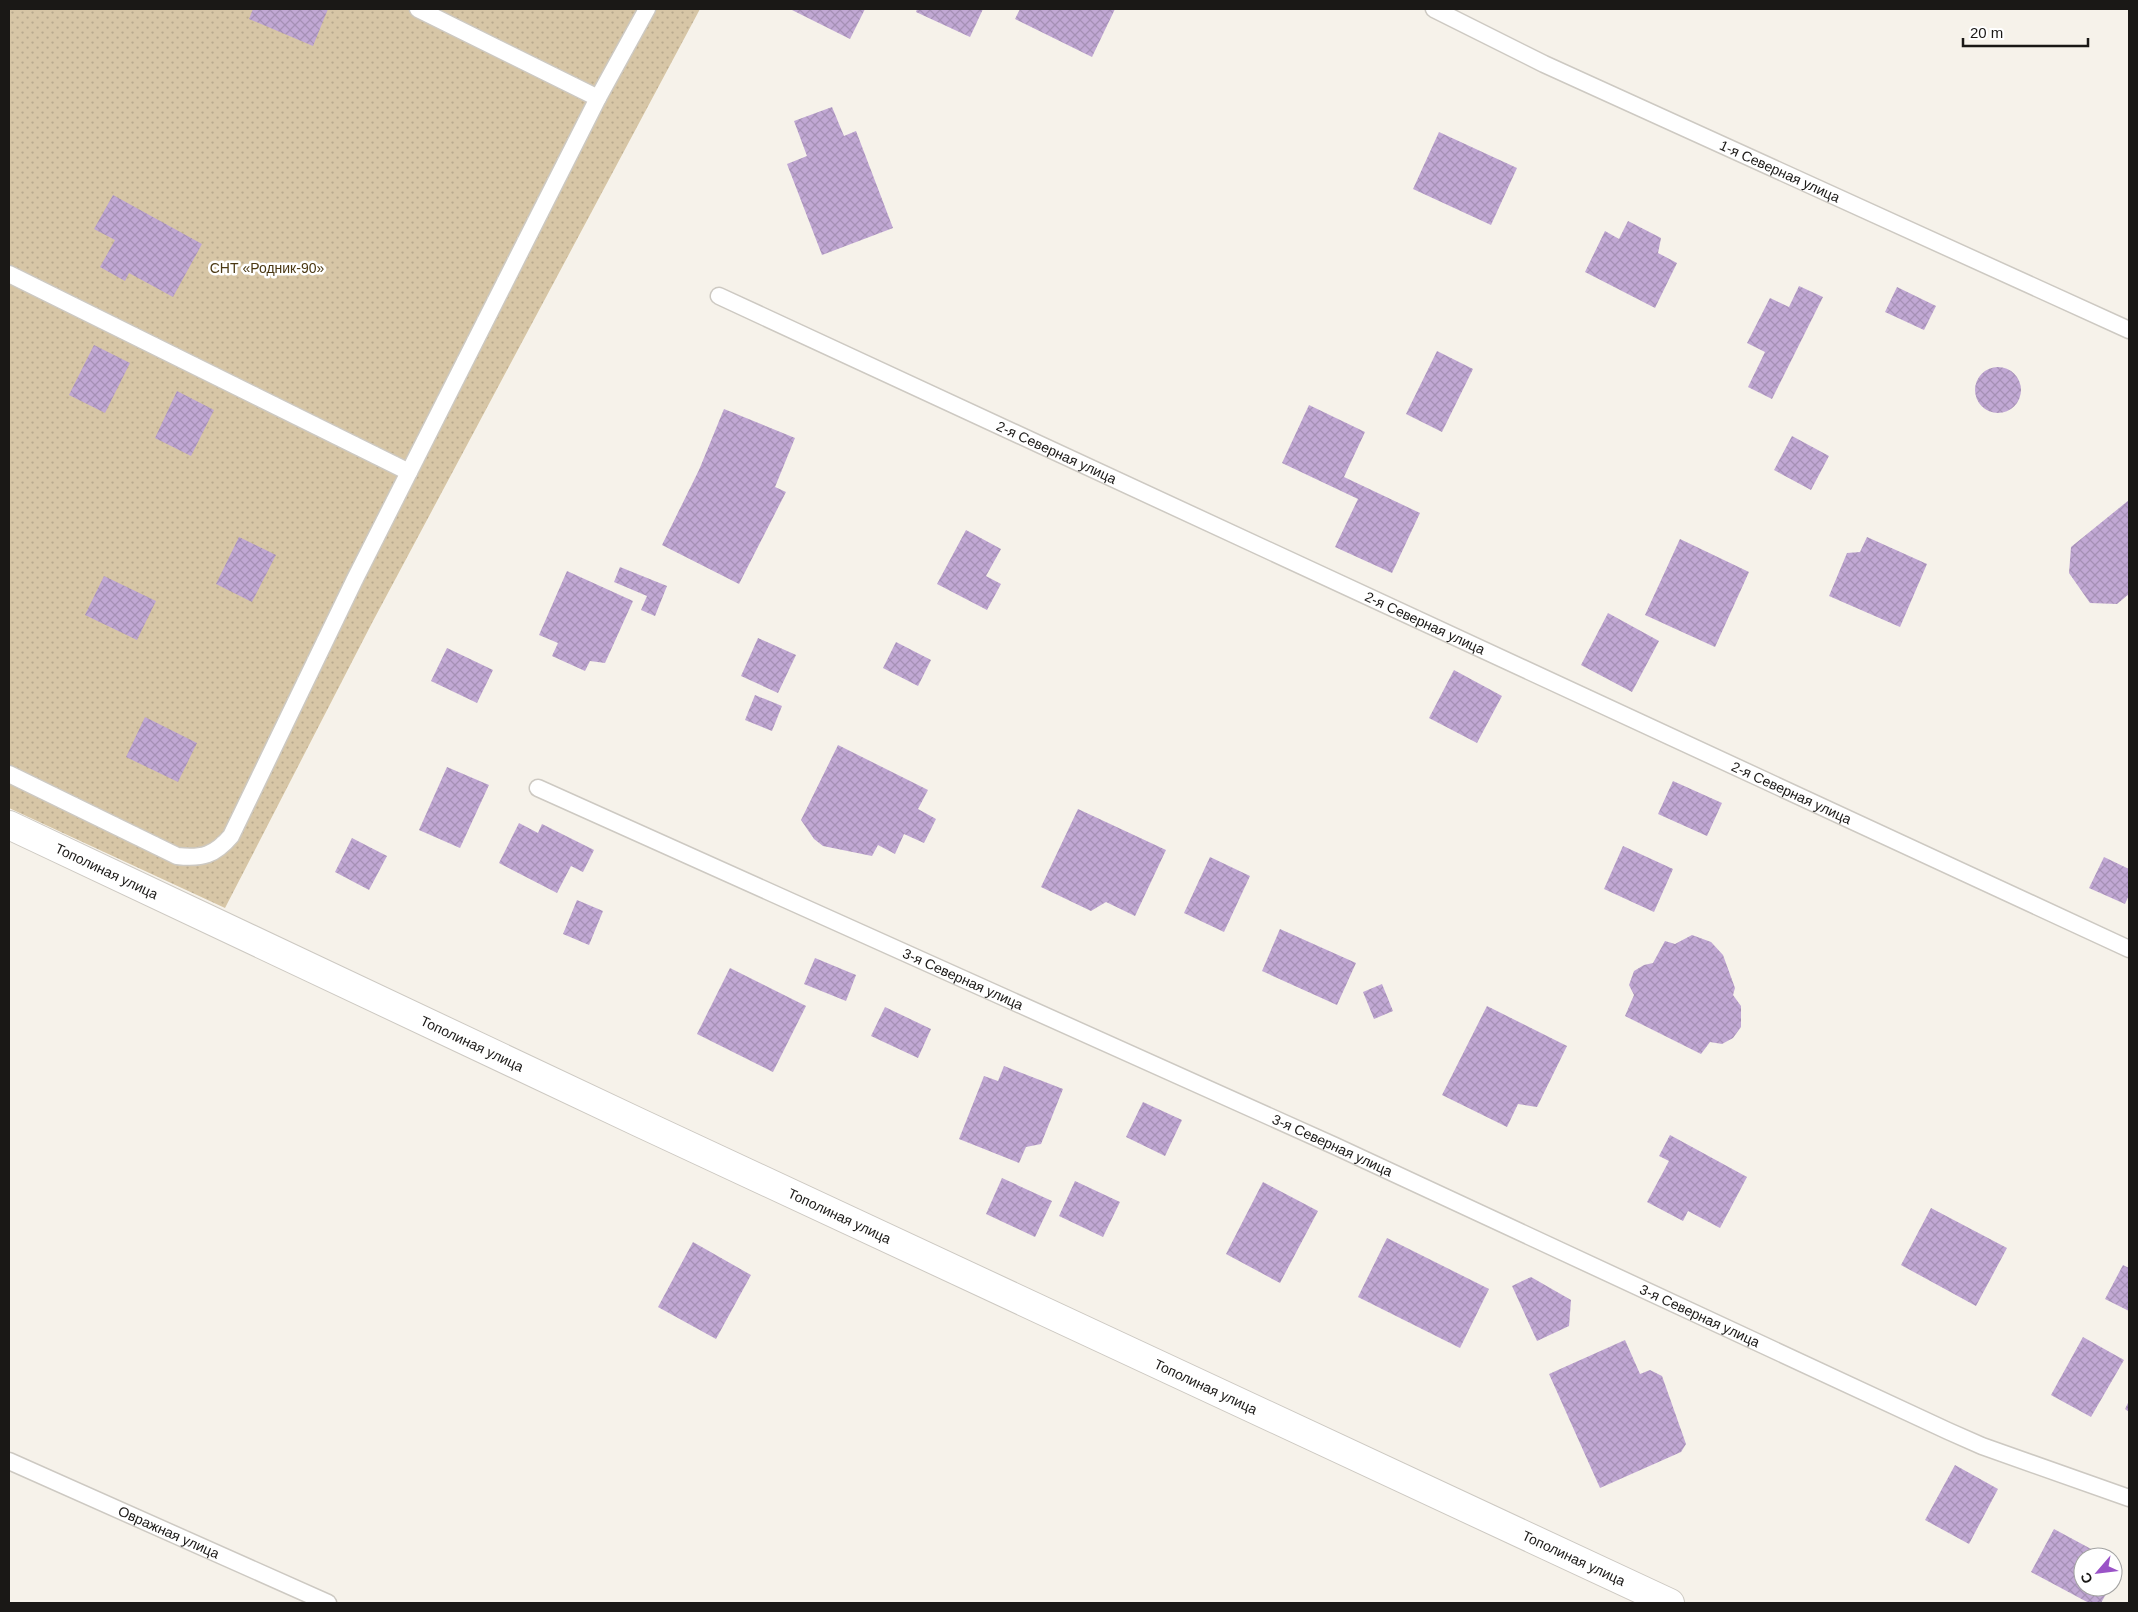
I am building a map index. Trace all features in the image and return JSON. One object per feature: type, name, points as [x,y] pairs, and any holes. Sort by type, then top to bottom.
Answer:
[{"type":"street","name":"Тополиная улица","points":[[9,825],[656,1130],[1670,1603]]},
{"type":"lane","points":[[418,9],[598,98]]},
{"type":"lane","points":[[9,774],[177,856],[195,858],[210,854],[223,846],[236,827],[355,580],[598,98],[647,9]]},
{"type":"lane","name":"1-я Северная улица","points":[[1434,9],[1544,64],[2129,330]]},
{"type":"lane","points":[[9,274],[409,472]]},
{"type":"lane","name":"2-я Северная улица","points":[[719,296],[2129,949]]},
{"type":"lane","name":"3-я Северная улица","points":[[538,788],[1344,1150],[1948,1432],[1982,1446],[2129,1498]]},
{"type":"lane","name":"Овражная улица","points":[[9,1461],[328,1603]]},
{"type":"green space","name":"СНТ «Родник-90»","points":[[9,9],[700,9],[373,621],[225,908],[9,808]]},
{"type":"building","points":[[253,9],[328,9],[313,46],[249,19]]},
{"type":"building","points":[[790,9],[865,9],[850,39]]},
{"type":"building","points":[[917,9],[983,9],[970,37],[916,12]]},
{"type":"building","points":[[1020,9],[1115,9],[1092,57],[1015,19]]},
{"type":"building","points":[[832,107],[844,136],[856,131],[893,228],[822,255],[787,164],[807,156],[794,121]]},
{"type":"building","points":[[1439,132],[1517,168],[1491,225],[1413,189]]},
{"type":"building","points":[[113,195],[202,244],[173,297],[129,273],[125,281],[100,267],[115,240],[94,229]]},
{"type":"building","points":[[1628,221],[1661,238],[1658,253],[1677,263],[1655,308],[1585,272],[1605,231],[1619,239]]},
{"type":"building","points":[[1799,286],[1823,297],[1772,399],[1748,387],[1765,352],[1747,343],[1770,298],[1789,307]]},
{"type":"building","points":[[1897,287],[1936,306],[1924,330],[1885,312]]},
{"type":"building","points":[[94,345],[130,363],[105,413],[69,395]]},
{"type":"building","points":[[1437,351],[1473,369],[1442,432],[1406,414]]},
{"type":"building","points":[[1998,367],[2011,371],[2017,377],[2021,390],[2017,403],[2011,409],[1998,413],[1985,409],[1979,403],[1975,390],[1979,377],[1985,371]]},
{"type":"building","points":[[177,391],[214,410],[191,456],[155,438]]},
{"type":"building","points":[[1309,405],[1365,432],[1344,477],[1420,513],[1392,573],[1335,547],[1358,499],[1282,463]]},
{"type":"building","points":[[724,409],[795,438],[775,487],[786,492],[739,584],[662,545],[699,470]]},
{"type":"building","points":[[1792,436],[1829,456],[1811,490],[1774,470]]},
{"type":"building","points":[[2129,500],[2129,594],[2117,604],[2090,603],[2069,573],[2071,547]]},
{"type":"building","points":[[966,530],[1001,549],[986,576],[1001,584],[987,610],[937,584]]},
{"type":"building","points":[[239,537],[276,555],[252,602],[216,584]]},
{"type":"building","points":[[1867,537],[1927,564],[1900,627],[1829,596],[1847,553],[1860,552]]},
{"type":"building","points":[[1680,539],[1749,572],[1715,647],[1645,615]]},
{"type":"building","points":[[620,567],[667,586],[655,616],[641,610],[647,596],[614,582]]},
{"type":"building","points":[[567,571],[633,601],[605,663],[590,661],[585,671],[552,656],[558,643],[539,635]]},
{"type":"building","points":[[104,576],[156,601],[137,640],[85,615]]},
{"type":"building","points":[[1608,613],[1659,641],[1632,692],[1581,665]]},
{"type":"building","points":[[758,638],[796,655],[778,693],[741,676]]},
{"type":"building","points":[[896,642],[931,660],[918,686],[883,668]]},
{"type":"building","points":[[447,648],[493,670],[477,703],[431,681]]},
{"type":"building","points":[[1454,670],[1502,696],[1477,743],[1429,718]]},
{"type":"building","points":[[755,695],[782,706],[772,731],[745,720]]},
{"type":"building","points":[[145,717],[197,743],[178,782],[126,757]]},
{"type":"building","points":[[838,745],[928,790],[918,809],[936,819],[924,843],[904,834],[895,854],[878,845],[872,856],[823,846],[814,839],[801,820]]},
{"type":"building","points":[[447,767],[489,785],[460,848],[419,830]]},
{"type":"building","points":[[1673,781],[1722,803],[1707,836],[1658,814]]},
{"type":"building","points":[[1078,809],[1166,850],[1135,916],[1106,902],[1091,911],[1041,887]]},
{"type":"building","points":[[519,823],[538,833],[542,824],[594,850],[583,872],[571,866],[557,893],[499,863]]},
{"type":"building","points":[[352,838],[387,856],[369,890],[335,872]]},
{"type":"building","points":[[1623,846],[1673,869],[1654,912],[1604,889]]},
{"type":"building","points":[[1210,857],[1250,876],[1224,932],[1184,913]]},
{"type":"building","points":[[2104,857],[2129,869],[2129,895],[2125,904],[2089,888]]},
{"type":"building","points":[[577,900],[603,911],[589,945],[563,934]]},
{"type":"building","points":[[1280,929],[1356,963],[1337,1005],[1262,971]]},
{"type":"building","points":[[1692,935],[1711,942],[1723,955],[1735,988],[1733,995],[1741,1006],[1741,1027],[1733,1038],[1722,1044],[1710,1042],[1701,1054],[1625,1016],[1634,995],[1629,985],[1634,971],[1644,965],[1653,963],[1665,941],[1675,944]]},
{"type":"building","points":[[815,958],[856,975],[846,1001],[804,984]]},
{"type":"building","points":[[730,968],[806,1006],[773,1072],[697,1034]]},
{"type":"building","points":[[1382,984],[1393,1011],[1374,1019],[1363,992]]},
{"type":"building","points":[[1487,1006],[1567,1046],[1537,1107],[1518,1104],[1507,1127],[1442,1095]]},
{"type":"building","points":[[885,1007],[931,1029],[918,1058],[871,1036]]},
{"type":"building","points":[[1004,1066],[1063,1089],[1041,1144],[1026,1147],[1019,1163],[959,1139],[984,1076],[998,1081]]},
{"type":"building","points":[[1143,1102],[1182,1120],[1165,1156],[1126,1137]]},
{"type":"building","points":[[1670,1135],[1747,1177],[1720,1228],[1688,1211],[1683,1221],[1647,1202],[1669,1161],[1659,1156]]},
{"type":"building","points":[[1002,1178],[1052,1201],[1035,1237],[986,1214]]},
{"type":"building","points":[[1075,1181],[1120,1202],[1103,1237],[1059,1216]]},
{"type":"building","points":[[1263,1182],[1318,1211],[1280,1283],[1226,1254]]},
{"type":"building","points":[[1931,1208],[2007,1248],[1976,1306],[1901,1265]]},
{"type":"building","points":[[1387,1238],[1489,1289],[1460,1348],[1358,1297]]},
{"type":"building","points":[[693,1242],[751,1275],[716,1339],[658,1307]]},
{"type":"building","points":[[2123,1265],[2129,1268],[2129,1311],[2105,1299]]},
{"type":"building","points":[[1531,1277],[1571,1300],[1569,1326],[1537,1341],[1512,1286]]},
{"type":"building","points":[[2083,1337],[2124,1360],[2091,1417],[2051,1395]]},
{"type":"building","points":[[1625,1340],[1640,1374],[1650,1370],[1662,1376],[1686,1444],[1681,1452],[1600,1488],[1549,1374]]},
{"type":"building","points":[[2129,1401],[2129,1412],[2125,1409]]},
{"type":"building","points":[[1955,1465],[1998,1489],[1969,1544],[1925,1520]]},
{"type":"building","points":[[2054,1529],[2087,1547],[2073,1547],[2073,1594],[2031,1572]]},
{"type":"building","points":[[2078,1597],[2104,1597],[2101,1603],[2089,1603]]}]
